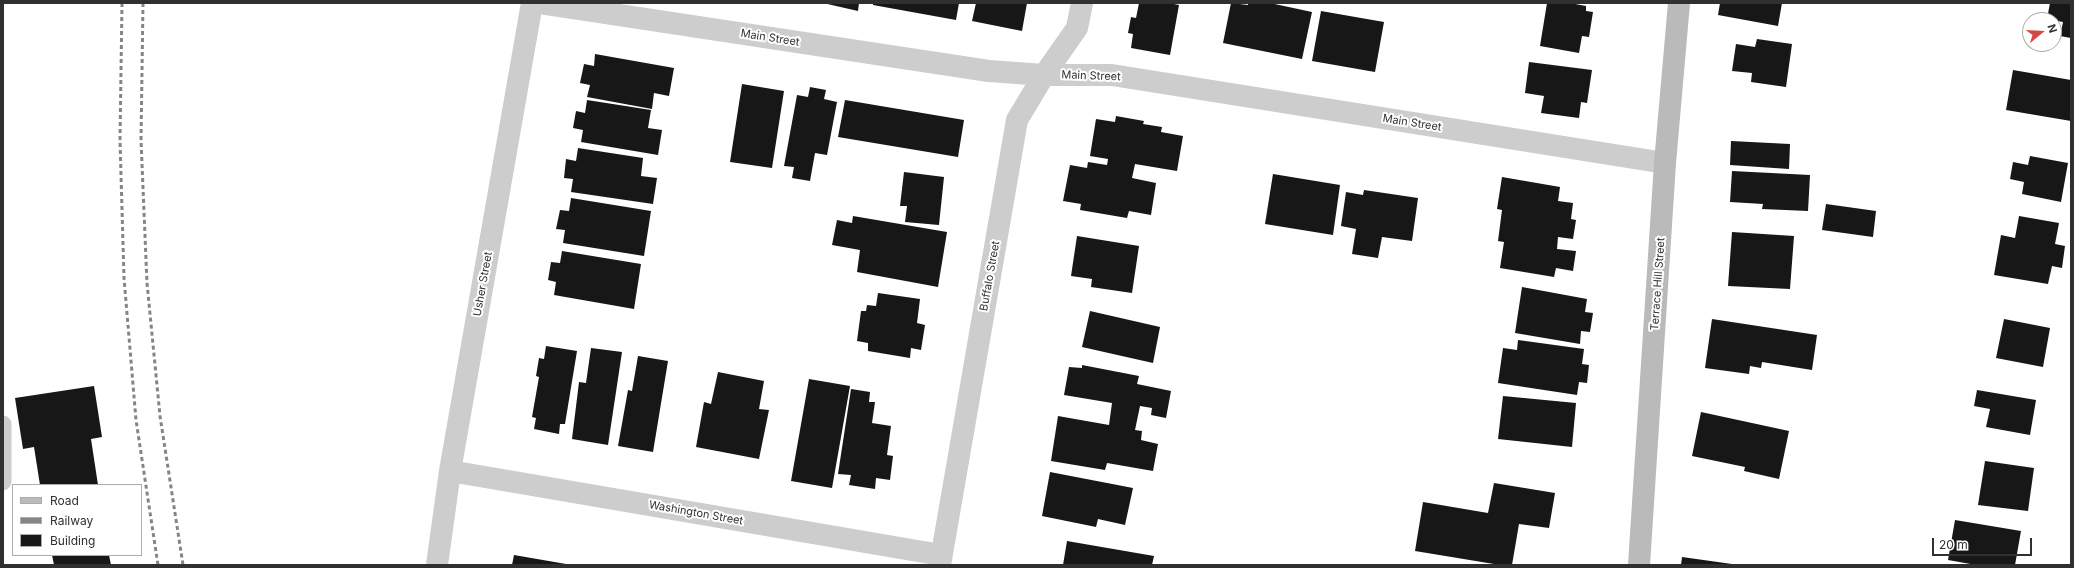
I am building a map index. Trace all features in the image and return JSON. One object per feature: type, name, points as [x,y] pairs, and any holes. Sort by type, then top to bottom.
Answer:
[{"type":"street","name":"Usher Street","points":[[437,565],[450,471],[532,3]]},
{"type":"street","name":"Main Street","points":[[540,3],[981,70],[1044,75],[1112,75],[1665,163]]},
{"type":"street","name":"Buffalo Street","points":[[940,560],[1017,120],[1044,75],[1077,28],[1082,3]]},
{"type":"street","name":"Terrace Hill Street","points":[[1639,565],[1665,163],[1679,3]]},
{"type":"street","name":"Washington Street","points":[[450,471],[940,560]]},
{"type":"lane","points":[[3,424],[3,482]]},
{"type":"building","points":[[823,3],[859,3],[858,11]]},
{"type":"building","points":[[873,3],[959,3],[956,20],[873,5]]},
{"type":"building","points":[[976,3],[1027,3],[1022,31],[972,21]]},
{"type":"building","points":[[1139,3],[1169,3],[1179,5],[1170,55],[1131,48],[1133,34],[1128,33],[1131,17],[1136,18]]},
{"type":"building","points":[[1231,3],[1248,5],[1248,3],[1270,3],[1312,12],[1302,59],[1223,43]]},
{"type":"building","points":[[1547,3],[1570,3],[1586,6],[1586,11],[1593,12],[1589,37],[1582,36],[1579,53],[1540,46]]},
{"type":"building","points":[[1720,3],[1782,3],[1778,26],[1718,15]]},
{"type":"building","points":[[2050,3],[2071,3],[2071,38],[2062,36],[2062,12],[2048,12]]},
{"type":"building","points":[[1321,11],[1384,22],[1375,72],[1312,61]]},
{"type":"building","points":[[1757,39],[1792,44],[1786,87],[1751,82],[1752,73],[1732,71],[1736,44],[1755,47]]},
{"type":"building","points":[[595,54],[674,68],[669,96],[654,93],[652,109],[587,97],[590,85],[580,83],[584,64],[594,66]]},
{"type":"building","points":[[1529,62],[1592,70],[1587,103],[1581,102],[1579,118],[1541,113],[1544,96],[1525,93]]},
{"type":"building","points":[[2013,70],[2071,80],[2071,121],[2006,110]]},
{"type":"building","points":[[742,84],[784,91],[772,168],[730,162]]},
{"type":"building","points":[[810,87],[826,90],[824,99],[837,102],[827,155],[815,153],[810,181],[792,178],[794,167],[784,166],[797,95],[808,97]]},
{"type":"building","points":[[587,100],[651,110],[648,128],[662,130],[658,155],[581,142],[583,130],[573,128],[576,111],[585,113]]},
{"type":"building","points":[[845,100],[964,120],[958,157],[838,137]]},
{"type":"building","points":[[1116,116],[1144,121],[1143,124],[1162,127],[1161,132],[1183,136],[1177,171],[1135,164],[1132,178],[1156,183],[1151,215],[1129,211],[1127,218],[1080,210],[1081,204],[1063,201],[1070,165],[1087,168],[1088,162],[1107,165],[1108,159],[1090,156],[1096,119],[1115,122]]},
{"type":"building","points":[[1731,141],[1790,144],[1789,169],[1730,165]]},
{"type":"building","points":[[578,148],[643,158],[641,176],[657,178],[653,204],[571,192],[573,179],[564,178],[566,159],[576,161]]},
{"type":"building","points":[[2030,156],[2068,163],[2061,202],[2022,194],[2024,182],[2010,179],[2013,162],[2028,165]]},
{"type":"building","points":[[1732,171],[1810,175],[1808,211],[1762,209],[1763,204],[1730,202]]},
{"type":"building","points":[[904,172],[944,177],[939,225],[905,222],[907,206],[900,206]]},
{"type":"building","points":[[1273,174],[1340,185],[1333,235],[1265,224]]},
{"type":"building","points":[[1502,177],[1560,187],[1558,201],[1573,203],[1571,219],[1576,220],[1573,239],[1558,237],[1557,249],[1576,251],[1573,271],[1556,268],[1554,277],[1500,268],[1504,242],[1498,241],[1502,210],[1497,209]]},
{"type":"building","points":[[1364,190],[1418,198],[1412,241],[1382,237],[1378,258],[1352,254],[1356,229],[1341,226],[1346,192],[1363,195]]},
{"type":"building","points":[[571,198],[651,211],[644,256],[563,243],[565,230],[556,229],[560,210],[569,211]]},
{"type":"building","points":[[1826,204],[1876,211],[1873,237],[1822,230]]},
{"type":"building","points":[[853,216],[947,232],[938,287],[857,272],[860,250],[832,245],[837,220],[852,223]]},
{"type":"building","points":[[2019,216],[2059,223],[2055,244],[2065,246],[2062,268],[2052,266],[2048,284],[1994,275],[2001,235],[2015,238]]},
{"type":"building","points":[[1732,232],[1794,236],[1790,289],[1728,286]]},
{"type":"building","points":[[1077,236],[1139,246],[1132,293],[1091,287],[1092,279],[1071,276]]},
{"type":"building","points":[[562,251],[641,264],[634,309],[554,295],[556,282],[548,280],[551,262],[560,263]]},
{"type":"building","points":[[1522,287],[1587,299],[1585,312],[1593,313],[1590,332],[1581,331],[1580,344],[1515,333]]},
{"type":"building","points":[[878,293],[920,299],[917,323],[925,325],[921,350],[911,348],[910,358],[868,351],[868,343],[857,341],[861,311],[866,311],[867,305],[876,306]]},
{"type":"building","points":[[1090,311],[1160,327],[1153,363],[1082,347]]},
{"type":"building","points":[[1712,319],[1817,335],[1812,370],[1762,362],[1761,368],[1750,366],[1749,374],[1705,368]]},
{"type":"building","points":[[2004,319],[2050,328],[2043,367],[1996,358]]},
{"type":"building","points":[[1518,340],[1584,349],[1582,364],[1589,365],[1587,383],[1579,382],[1577,395],[1498,383],[1503,348],[1517,350]]},
{"type":"building","points":[[546,346],[577,351],[565,424],[560,424],[559,434],[534,429],[536,418],[532,417],[539,377],[536,376],[539,358],[544,359]]},
{"type":"building","points":[[591,348],[622,352],[608,445],[572,439],[579,382],[586,383]]},
{"type":"building","points":[[638,356],[668,361],[653,452],[618,446],[628,390],[632,391]]},
{"type":"building","points":[[1082,365],[1139,376],[1137,384],[1171,391],[1166,418],[1151,415],[1152,408],[1140,406],[1135,430],[1142,431],[1141,440],[1158,444],[1153,471],[1107,463],[1105,470],[1051,461],[1058,416],[1109,425],[1112,403],[1064,395],[1069,367],[1082,368]]},
{"type":"building","points":[[718,372],[764,381],[759,409],[769,410],[759,459],[696,447],[704,402],[711,404]]},
{"type":"building","points":[[809,379],[850,386],[832,488],[791,481]]},
{"type":"building","points":[[94,386],[102,437],[91,439],[98,484],[40,484],[34,447],[23,449],[15,398]]},
{"type":"building","points":[[851,389],[870,392],[869,402],[875,402],[872,423],[891,426],[887,455],[893,456],[890,480],[876,478],[875,489],[849,485],[851,475],[838,474]]},
{"type":"building","points":[[1977,390],[2036,400],[2030,435],[1986,427],[1990,409],[1974,406]]},
{"type":"building","points":[[1503,396],[1576,403],[1572,447],[1498,439]]},
{"type":"building","points":[[1701,412],[1789,431],[1779,479],[1744,471],[1745,467],[1692,456]]},
{"type":"building","points":[[1985,461],[2034,468],[2028,511],[1978,505]]},
{"type":"building","points":[[1050,472],[1133,488],[1125,525],[1098,519],[1096,527],[1042,516]]},
{"type":"building","points":[[1494,483],[1555,493],[1549,528],[1519,524],[1512,565],[1500,565],[1415,551],[1423,502],[1488,513]]},
{"type":"building","points":[[1955,520],[2021,531],[2015,565],[1976,565],[1948,560]]},
{"type":"building","points":[[1067,541],[1154,556],[1152,565],[1063,565]]},
{"type":"building","points":[[514,555],[566,564],[566,565],[512,565]]},
{"type":"building","points":[[52,556],[109,556],[111,565],[54,565]]},
{"type":"building","points":[[1682,557],[1732,564],[1732,565],[1681,565]]},
{"type":"railway","points":[[122,3],[120,140],[124,278],[136,420],[158,565]]},
{"type":"railway","points":[[143,3],[141,140],[147,283],[160,416],[183,565]]}]
